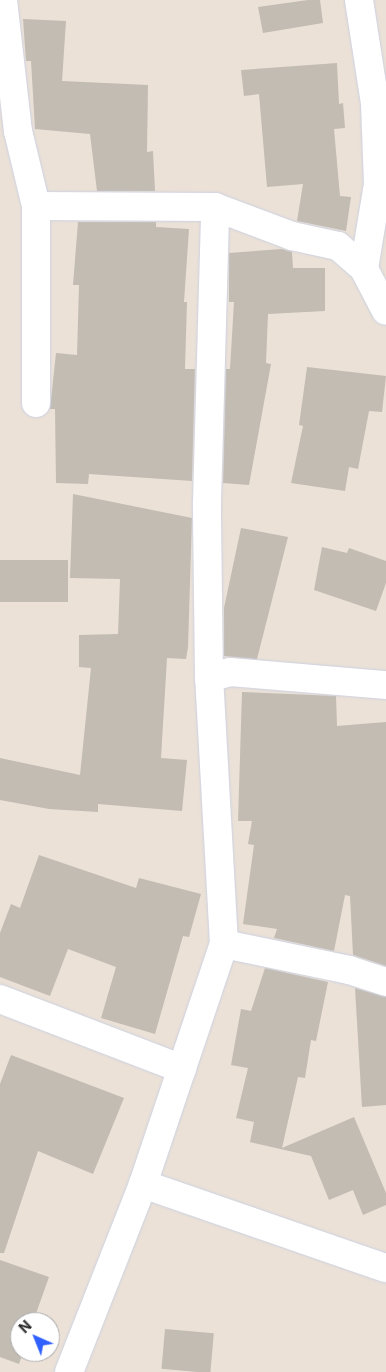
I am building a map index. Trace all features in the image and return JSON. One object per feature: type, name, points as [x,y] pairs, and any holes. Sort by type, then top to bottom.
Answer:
[{"type":"street","points":[[4,0],[9,130],[36,206],[36,403]]},
{"type":"street","points":[[359,0],[375,103],[378,184],[364,269]]},
{"type":"street","points":[[36,206],[214,206],[292,236],[338,246],[364,269],[386,311]]},
{"type":"street","points":[[69,1372],[143,1184],[224,944],[209,678],[207,502],[214,206]]},
{"type":"street","points":[[209,678],[230,672],[386,685]]},
{"type":"street","points":[[224,944],[349,970],[386,982]]},
{"type":"street","points":[[0,999],[182,1069]]},
{"type":"street","points":[[143,1184],[386,1268]]},
{"type":"building","points":[[320,0],[323,23],[263,33],[258,7]]},
{"type":"building","points":[[23,19],[66,21],[62,81],[148,85],[147,152],[153,151],[155,191],[97,191],[90,134],[35,129],[31,61],[26,61]]},
{"type":"building","points":[[337,63],[339,104],[343,103],[345,128],[334,129],[340,196],[351,197],[346,231],[297,221],[303,184],[267,187],[259,94],[244,96],[241,70]]},
{"type":"building","points":[[78,222],[156,222],[156,227],[189,229],[184,302],[187,302],[185,369],[195,369],[192,481],[89,474],[88,484],[56,483],[55,409],[50,409],[56,353],[77,355],[79,285],[73,285]]},
{"type":"building","points":[[282,249],[292,252],[293,268],[325,268],[325,311],[268,314],[266,363],[271,364],[249,485],[223,483],[226,369],[230,369],[234,302],[229,302],[229,253]]},
{"type":"building","points":[[307,367],[386,376],[382,412],[369,411],[358,469],[349,467],[345,491],[291,483],[303,426],[299,425]]},
{"type":"building","points":[[73,494],[192,518],[188,647],[186,659],[167,658],[161,758],[187,760],[182,811],[98,804],[98,812],[49,809],[0,800],[0,758],[80,775],[91,668],[79,667],[79,635],[118,634],[120,579],[70,578]]},
{"type":"building","points":[[241,528],[288,537],[257,659],[224,656],[224,608]]},
{"type":"building","points":[[322,547],[347,553],[349,548],[386,561],[386,583],[376,611],[314,590]]},
{"type":"building","points":[[0,560],[68,560],[68,602],[0,602]]},
{"type":"building","points":[[242,692],[336,696],[337,726],[386,722],[386,966],[353,955],[350,896],[345,895],[334,951],[274,938],[277,929],[243,924],[254,845],[248,844],[252,821],[238,821]]},
{"type":"building","points":[[39,855],[136,888],[139,878],[201,894],[189,937],[183,936],[155,1034],[101,1018],[116,967],[68,949],[50,996],[0,977],[0,933],[11,904],[20,908]]},
{"type":"building","points":[[265,968],[328,982],[316,1041],[311,1040],[305,1078],[298,1077],[282,1148],[354,1117],[386,1193],[386,1205],[363,1215],[353,1190],[329,1200],[311,1156],[250,1142],[254,1122],[236,1118],[248,1068],[231,1065],[241,1009],[251,1011]]},
{"type":"building","points":[[355,988],[386,997],[386,1105],[362,1107]]},
{"type":"building","points":[[11,1055],[124,1098],[93,1174],[38,1151],[4,1253],[0,1253],[0,1084]]},
{"type":"building","points":[[0,1260],[49,1277],[37,1312],[10,1312],[10,1361],[0,1357]]},
{"type":"building","points":[[165,1329],[214,1333],[210,1372],[162,1369]]}]
